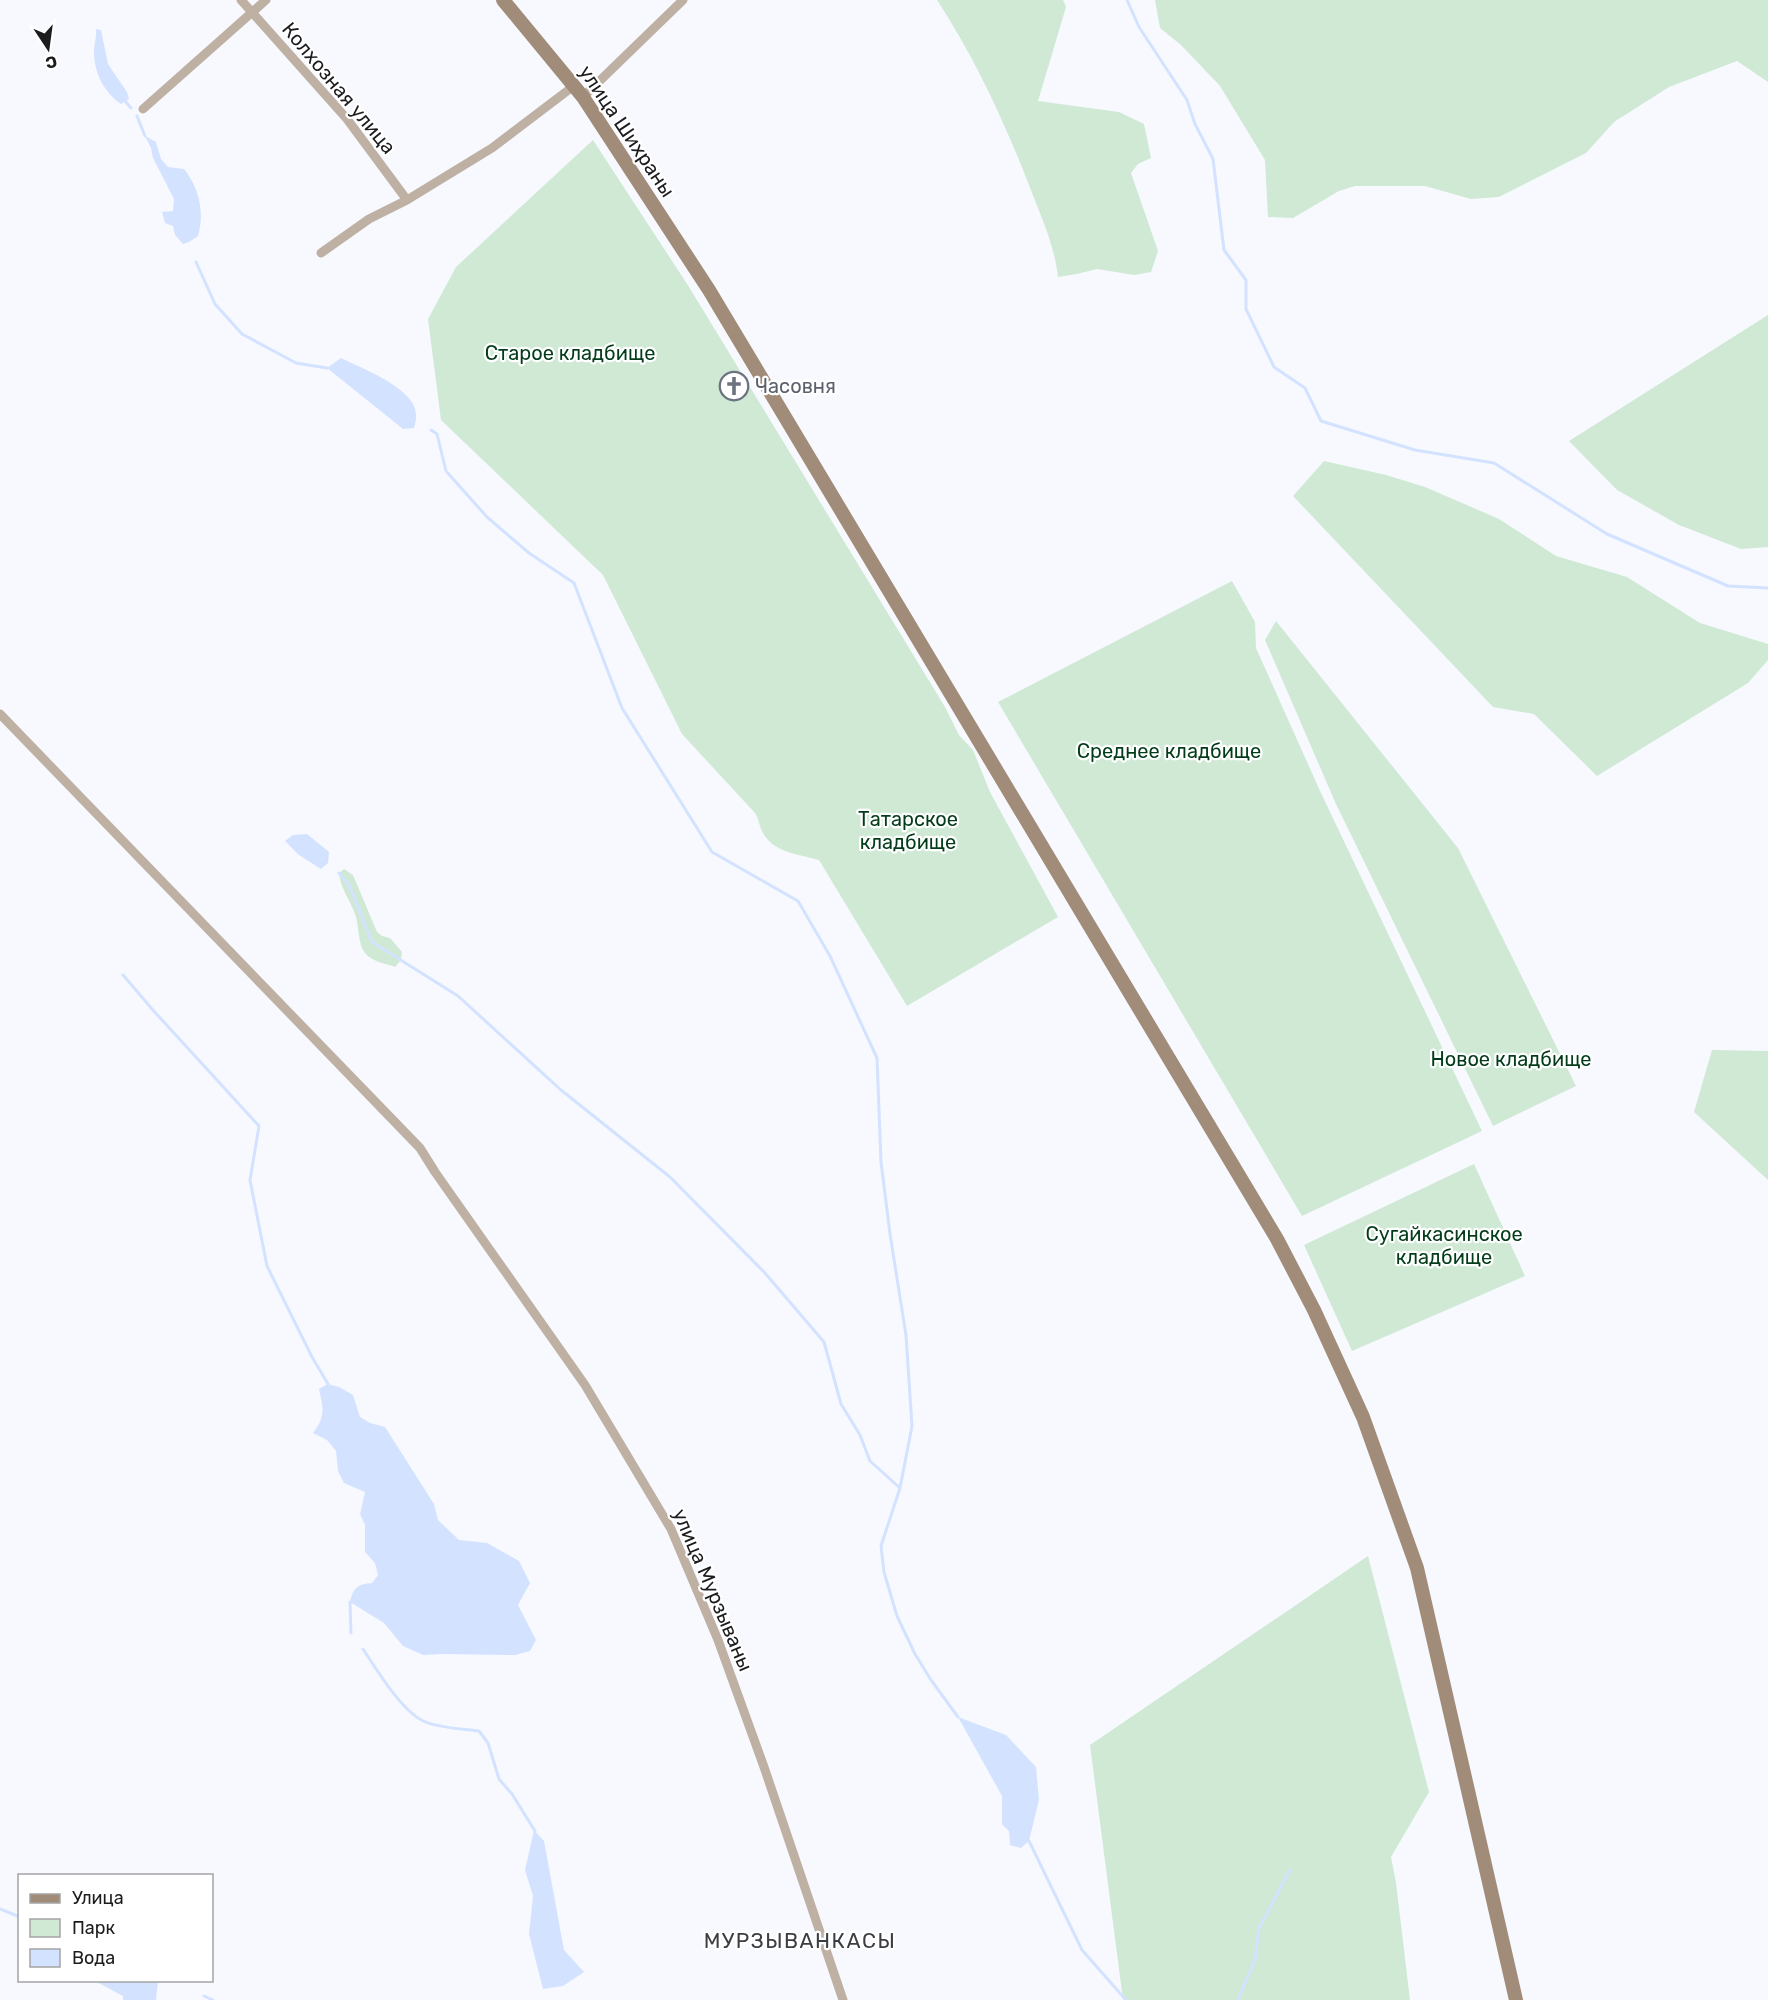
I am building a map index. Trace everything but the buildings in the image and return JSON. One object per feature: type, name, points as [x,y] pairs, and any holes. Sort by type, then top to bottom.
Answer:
[{"type":"street","name":"Колхозная улица","points":[[241,0],[347,119],[407,200]]},
{"type":"street","points":[[143,109],[266,0]]},
{"type":"street","points":[[583,97],[683,0]]},
{"type":"street","name":"улица Шихраны","points":[[505,1],[575,85],[709,290],[1277,1239],[1314,1310],[1363,1417],[1417,1568],[1516,2000]]},
{"type":"street","points":[[321,253],[369,219],[407,200],[492,148],[575,85]]},
{"type":"street","name":"улица Мурзываны","points":[[0,714],[420,1148],[585,1385],[671,1529],[722,1650],[843,2000]]},
{"type":"green space","points":[[937,0],[1063,0],[1066,7],[1038,101],[1119,112],[1144,124],[1151,158],[1138,164],[1131,173],[1158,251],[1151,272],[1134,275],[1097,269],[1058,277],[1046,230],[1009,137],[976,67]]},
{"type":"green space","points":[[1155,0],[1768,0],[1768,82],[1737,61],[1669,87],[1614,122],[1586,153],[1499,197],[1471,199],[1425,186],[1355,186],[1339,191],[1293,218],[1268,217],[1265,160],[1220,86],[1181,45],[1160,28]]},
{"type":"green space","name":"Старое кладбище","points":[[593,140],[689,287],[945,707],[959,735],[973,750],[990,792],[1058,917],[907,1006],[819,860],[787,852],[772,844],[762,831],[755,813],[682,734],[603,575],[441,420],[428,319],[456,267]]},
{"type":"green space","points":[[1768,315],[1768,547],[1741,549],[1679,525],[1617,490],[1569,441]]},
{"type":"green space","points":[[1324,461],[1386,475],[1425,487],[1499,519],[1556,556],[1627,577],[1700,623],[1768,644],[1768,660],[1748,683],[1597,776],[1534,714],[1493,707],[1293,496]]},
{"type":"green space","name":"Среднее кладбище","points":[[1232,581],[1255,622],[1256,648],[1320,791],[1482,1131],[1302,1216],[998,702]]},
{"type":"green space","name":"Новое кладбище","points":[[1276,621],[1458,848],[1576,1086],[1493,1126],[1336,804],[1265,640]]},
{"type":"green space","points":[[344,869],[353,875],[377,932],[390,938],[402,952],[401,960],[395,967],[379,962],[365,953],[360,941],[356,917],[340,879],[339,873]]},
{"type":"green space","points":[[1712,1050],[1768,1051],[1768,1180],[1694,1112]]},
{"type":"green space","name":"Сугайкасинское кладбище","points":[[1474,1164],[1525,1276],[1352,1351],[1304,1245]]},
{"type":"green space","points":[[1368,1556],[1429,1792],[1391,1857],[1410,2000],[1123,2000],[1090,1745]]},
{"type":"water","points":[[96,29],[101,30],[108,64],[127,92],[129,99],[121,104],[105,88],[98,75],[94,60]]},
{"type":"water","points":[[145,136],[156,142],[161,159],[168,167],[184,169],[194,184],[201,209],[201,218],[198,236],[189,242],[183,244],[175,235],[173,226],[165,223],[162,212],[173,211],[174,199],[153,158]]},
{"type":"water","points":[[341,358],[386,380],[407,396],[416,414],[414,428],[403,429],[327,368]]},
{"type":"water","points":[[307,834],[329,852],[328,863],[321,869],[299,855],[285,841],[293,835]]},
{"type":"water","points":[[328,1384],[353,1395],[360,1417],[370,1423],[385,1427],[434,1504],[438,1520],[459,1540],[487,1543],[519,1561],[530,1583],[518,1605],[536,1640],[530,1651],[515,1655],[423,1655],[403,1646],[384,1623],[350,1602],[357,1588],[363,1584],[372,1583],[378,1575],[375,1563],[365,1552],[365,1525],[360,1514],[365,1492],[344,1483],[338,1471],[336,1451],[327,1440],[313,1433],[322,1417],[319,1389]]},
{"type":"water","points":[[958,1717],[1006,1735],[1036,1767],[1039,1800],[1029,1841],[1021,1848],[1010,1845],[1009,1831],[1002,1824],[1002,1796]]},
{"type":"water","points":[[534,1830],[544,1841],[564,1950],[584,1972],[563,1986],[543,1989],[529,1934],[533,1896],[525,1870]]},
{"type":"water","points":[[97,1982],[158,1982],[156,2000],[123,2000],[123,1996]]},
{"type":"waterway","points":[[1127,0],[1139,27],[1187,100],[1195,124],[1213,159],[1224,250],[1246,280],[1246,309],[1274,367],[1305,388],[1321,421],[1415,450],[1494,463],[1607,534],[1728,586],[1768,588]]},
{"type":"waterway","points":[[125,101],[131,108]]},
{"type":"waterway","points":[[137,116],[145,136]]},
{"type":"waterway","points":[[196,262],[215,304],[242,334],[296,363],[327,368]]},
{"type":"waterway","points":[[431,430],[437,434],[446,471],[487,517],[529,553],[574,583],[622,708],[712,852],[798,901],[830,956],[877,1058],[881,1162],[906,1335],[912,1426],[900,1488],[881,1546],[884,1572],[897,1616],[915,1654],[958,1717]]},
{"type":"waterway","points":[[339,873],[349,885],[372,942],[458,996],[561,1090],[670,1177],[765,1273],[824,1342],[841,1404],[860,1435],[870,1461],[900,1488]]},
{"type":"waterway","points":[[123,975],[259,1126],[250,1180],[267,1266],[312,1357],[328,1384]]},
{"type":"waterway","points":[[350,1602],[351,1633]]},
{"type":"waterway","points":[[363,1649],[390,1688],[414,1715],[436,1725],[479,1731],[488,1743],[499,1779],[512,1794],[535,1831]]},
{"type":"waterway","points":[[1029,1841],[1082,1950],[1126,2000]]},
{"type":"waterway","points":[[1238,2000],[1255,1959],[1259,1928],[1290,1870]]},
{"type":"waterway","points":[[0,1909],[18,1916]]},
{"type":"waterway","points":[[204,1996],[213,2000]]},
{"type":"place","name":"Часовня","points":[[734,386]]},
{"type":"district","name":"МУРЗЫВАНКАСЫ","points":[[800,1941]]},
{"type":"park label","name":"Татарское кладбище","points":[[908,830]]}]
